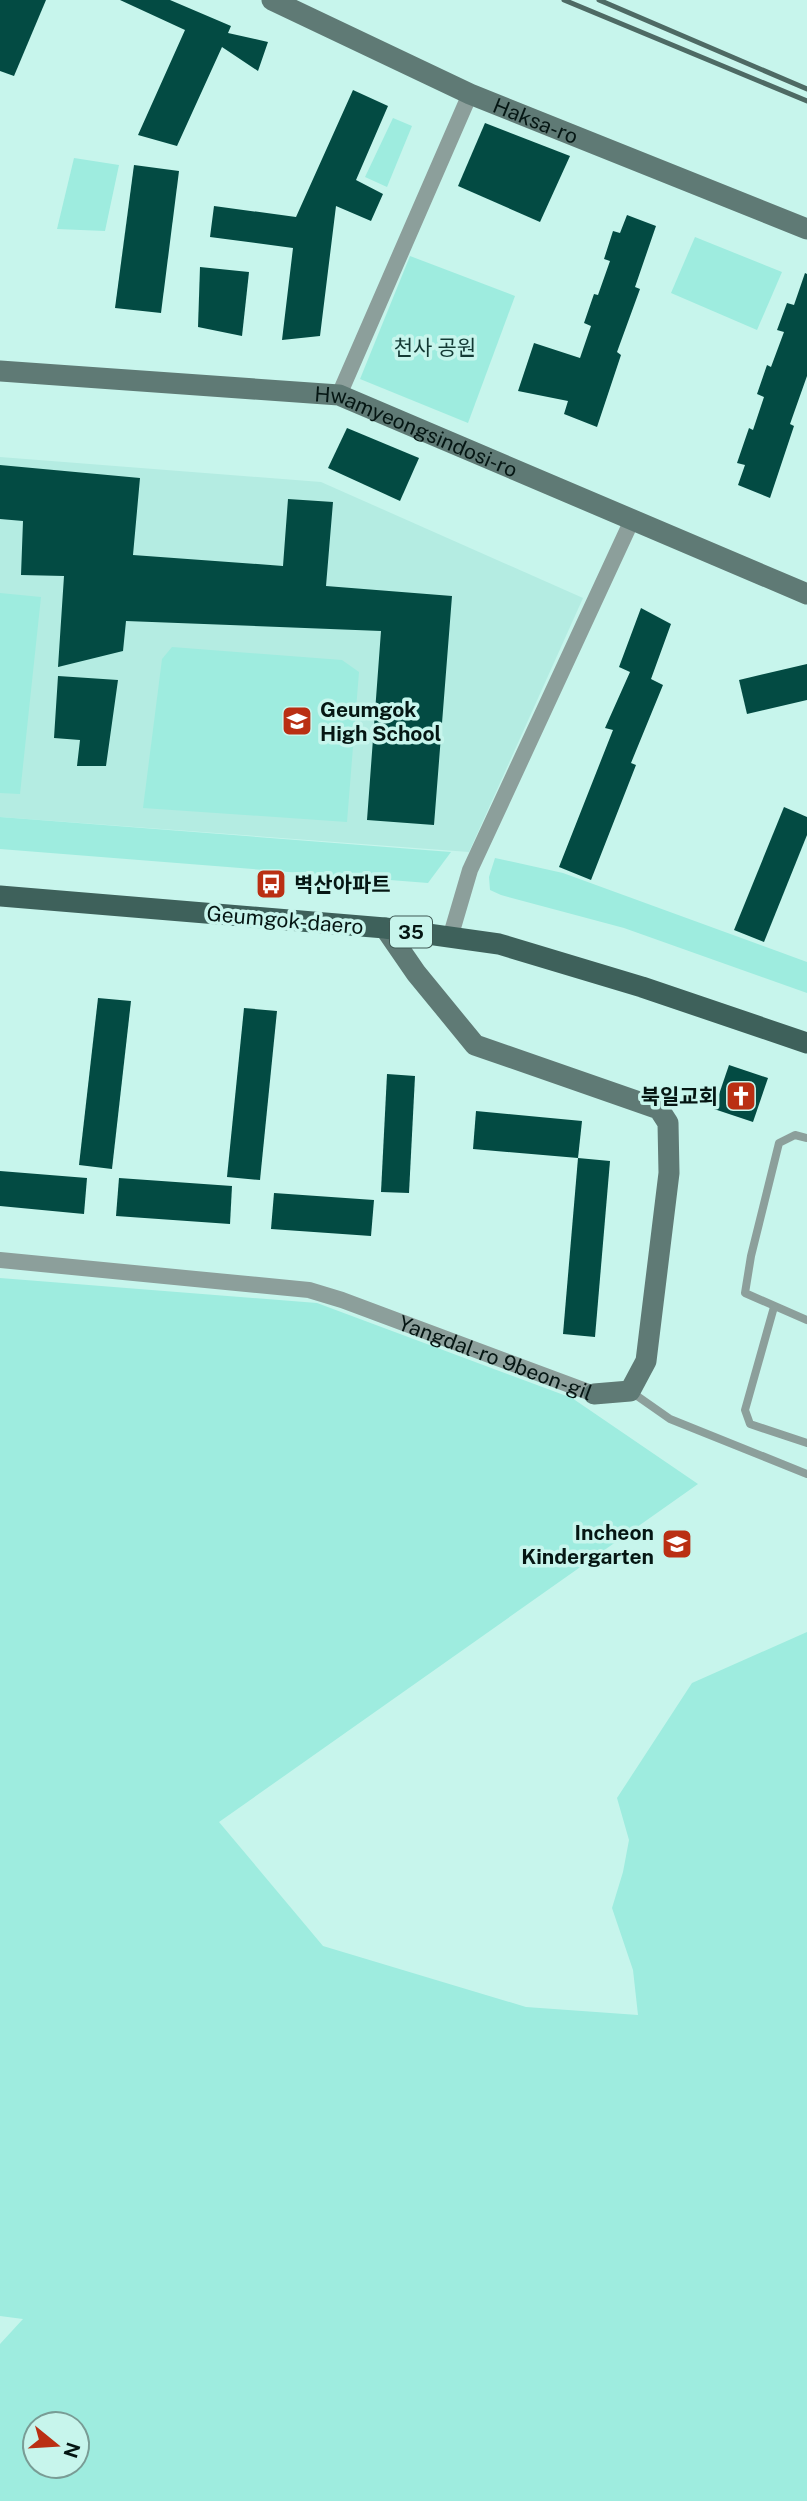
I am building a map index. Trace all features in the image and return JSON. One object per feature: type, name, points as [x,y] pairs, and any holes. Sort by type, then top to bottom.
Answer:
[{"type":"main road","name":"Haksa-ro","points":[[272,0],[470,94],[807,229]]},
{"type":"main road","name":"Hwamyeongsindosi-ro","points":[[0,371],[339,395],[807,594]]},
{"type":"main road","name":"Geumgok-daero","points":[[0,896],[385,928],[499,944],[642,987],[807,1043]]},
{"type":"main road","points":[[385,928],[416,973],[475,1045],[659,1109],[668,1123],[669,1172],[646,1361],[630,1391]]},
{"type":"main road","points":[[416,973],[424,934]]},
{"type":"main road","name":"Yangdal-ro 9beon-gil","points":[[594,1394],[630,1391]]},
{"type":"street","points":[[339,395],[470,94]]},
{"type":"street","points":[[450,938],[470,870],[632,520]]},
{"type":"street","name":"Yangdal-ro 9beon-gil","points":[[0,1260],[309,1290],[594,1394]]},
{"type":"lane","points":[[807,1138],[795,1135],[779,1143],[751,1256],[745,1293],[807,1320]]},
{"type":"lane","points":[[774,1307],[745,1410],[750,1424],[807,1443]]},
{"type":"lane","points":[[630,1391],[670,1419],[807,1474]]},
{"type":"shaded area","points":[[0,457],[321,482],[583,598],[469,852],[0,817]]},
{"type":"green space","points":[[393,118],[412,126],[387,187],[365,177]]},
{"type":"green space","points":[[74,158],[119,165],[105,231],[57,229]]},
{"type":"green space","points":[[695,237],[782,272],[757,330],[671,293]]},
{"type":"green space","name":"천사 공원","points":[[410,256],[515,296],[468,423],[360,379]]},
{"type":"green space","points":[[0,593],[41,597],[20,794],[0,793]]},
{"type":"green space","points":[[172,647],[342,660],[359,672],[347,822],[143,808],[162,659]]},
{"type":"green space","points":[[0,817],[451,852],[428,883],[0,849]]},
{"type":"green space","points":[[495,858],[563,873],[807,962],[807,993],[624,928],[501,895],[490,890],[489,877]]},
{"type":"green space","points":[[0,1278],[317,1303],[572,1398],[698,1484],[219,1822],[323,1946],[526,2007],[638,2015],[633,1970],[612,1908],[629,1840],[617,1798],[692,1683],[807,1632],[807,2501],[0,2501],[0,2344],[23,2319],[0,2316]]},
{"type":"building","points":[[0,0],[46,0],[14,76],[0,71]]},
{"type":"building","points":[[120,0],[170,0],[231,26],[228,33],[268,42],[258,71],[222,47],[177,146],[138,135],[185,30]]},
{"type":"building","points":[[353,90],[388,106],[356,180],[383,194],[371,221],[336,206],[320,336],[282,340],[293,248],[210,237],[214,206],[296,217]]},
{"type":"building","points":[[485,123],[570,156],[540,222],[458,186]]},
{"type":"building","points":[[134,165],[179,171],[161,313],[115,308]]},
{"type":"building","points":[[627,215],[656,226],[635,287],[640,289],[617,352],[621,355],[597,427],[564,414],[568,401],[518,391],[534,343],[580,358],[591,326],[584,323],[610,261],[604,259],[613,231],[620,233]]},
{"type":"building","points":[[200,267],[249,272],[242,336],[198,327]]},
{"type":"building","points":[[805,273],[807,376],[790,424],[794,426],[770,498],[738,485],[745,465],[737,463],[749,428],[753,430],[764,397],[757,394],[767,365],[771,367],[784,332],[777,330],[787,303],[794,305]]},
{"type":"building","points":[[347,428],[419,458],[400,501],[328,468]]},
{"type":"building","name":"Geumgok High School","points":[[0,465],[140,478],[133,555],[283,566],[288,499],[333,502],[326,586],[452,596],[434,825],[367,820],[381,631],[126,621],[123,651],[58,667],[64,576],[21,575],[23,521],[0,519]]},
{"type":"building","points":[[641,608],[671,624],[651,679],[663,685],[631,763],[636,765],[591,880],[559,867],[613,730],[605,728],[630,672],[619,667]]},
{"type":"building","points":[[807,664],[807,700],[747,714],[739,680]]},
{"type":"building","points":[[58,676],[118,680],[106,766],[77,766],[80,740],[54,738]]},
{"type":"building","points":[[784,807],[807,817],[807,835],[764,942],[734,930]]},
{"type":"building","points":[[98,998],[131,1001],[112,1169],[79,1165]]},
{"type":"building","points":[[244,1008],[277,1011],[260,1180],[227,1177]]},
{"type":"building","points":[[729,1065],[768,1078],[753,1122],[714,1109]]},
{"type":"building","points":[[387,1074],[415,1076],[409,1193],[381,1192]]},
{"type":"building","points":[[476,1111],[582,1121],[578,1158],[473,1149]]},
{"type":"building","points":[[578,1158],[610,1161],[595,1337],[563,1334]]},
{"type":"building","points":[[0,1171],[87,1178],[84,1214],[0,1206]]},
{"type":"building","points":[[119,1178],[232,1186],[230,1224],[116,1216]]},
{"type":"building","points":[[274,1193],[374,1200],[371,1236],[271,1229]]},
{"type":"railway","points":[[564,0],[807,101]]},
{"type":"railway","points":[[599,0],[807,89]]},
{"type":"place","name":"Geumgok High School","points":[[297,721]]},
{"type":"place","name":"벽산아파트","points":[[271,884]]},
{"type":"place","name":"북일교회","points":[[741,1096]]},
{"type":"place","name":"Incheon Kindergarten","points":[[677,1544]]}]
